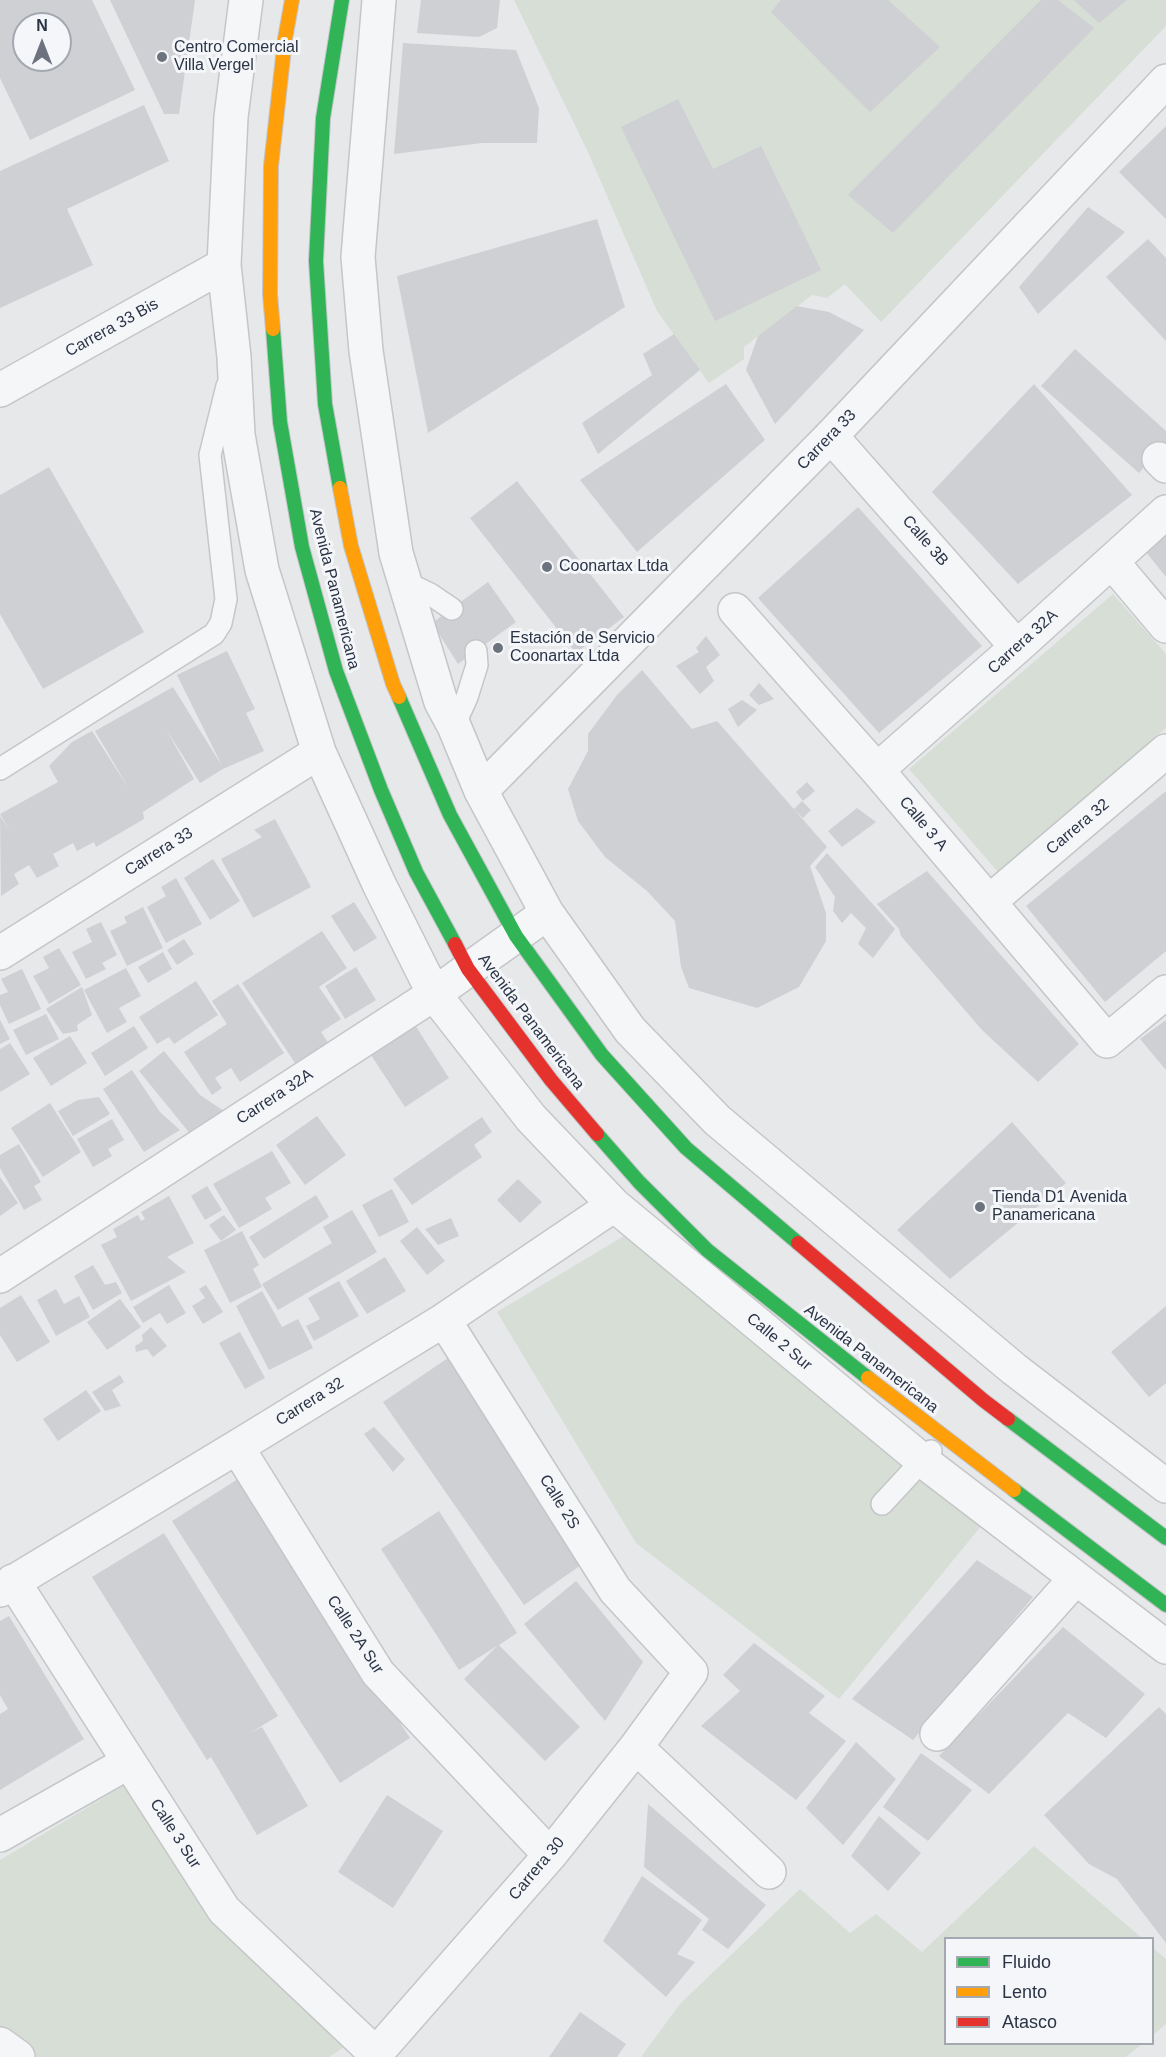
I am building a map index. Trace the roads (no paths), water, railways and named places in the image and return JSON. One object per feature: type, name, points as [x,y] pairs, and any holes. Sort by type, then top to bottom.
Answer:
[{"type":"main road","name":"Avenida Panamericana","points":[[292,0],[285,39],[271,166],[270,294],[280,422],[302,547],[336,671],[381,790],[417,872],[468,969],[551,1080],[639,1182],[707,1250],[933,1449],[1166,1605]]},
{"type":"main road","name":"Avenida Panamericana","points":[[342,0],[323,118],[316,261],[325,404],[351,546],[393,684],[450,815],[516,936],[602,1054],[686,1148],[983,1400],[1166,1538]]},
{"type":"street","name":"Calle 2 Sur","points":[[246,0],[231,117],[224,266],[234,357],[238,435],[262,570],[319,752],[379,884],[434,994],[531,1118],[614,1205],[933,1449],[1076,1578],[1166,1647]]},
{"type":"street","points":[[379,0],[358,256],[366,351],[396,553],[441,702],[481,791],[547,913],[630,1030],[717,1120],[1014,1369],[1166,1486]]},
{"type":"street","name":"Carrera 33","points":[[481,791],[831,436],[1166,81]]},
{"type":"street","name":"Carrera 33 Bis","points":[[0,390],[224,266]]},
{"type":"street","name":"Calle 3B","points":[[831,436],[1017,647]]},
{"type":"street","name":"Carrera 32A","points":[[878,770],[1166,512]]},
{"type":"street","points":[[1112,562],[1166,626]]},
{"type":"street","name":"Calle 3 A","points":[[735,610],[878,770],[1107,1041],[1166,992]]},
{"type":"street","name":"Carrera 32","points":[[989,902],[1166,751]]},
{"type":"street","name":"Carrera 33","points":[[0,953],[319,752]]},
{"type":"street","name":"Carrera 32A","points":[[0,1276],[434,994],[547,913]]},
{"type":"street","name":"Carrera 32","points":[[6,1586],[444,1320],[614,1205]]},
{"type":"street","name":"Calle 2S","points":[[444,1320],[615,1590],[691,1672]]},
{"type":"street","name":"Calle 2A Sur","points":[[237,1447],[378,1673],[550,1855]]},
{"type":"street","points":[[937,1734],[1076,1578]]},
{"type":"street","name":"Calle 3 Sur","points":[[6,1586],[129,1762],[224,1910],[375,2056]]},
{"type":"street","name":"Carrera 30","points":[[375,2056],[550,1855],[636,1747],[691,1672]]},
{"type":"street","points":[[636,1747],[769,1872]]},
{"type":"street","points":[[0,1835],[129,1762]]},
{"type":"street","points":[[0,2044],[18,2057]]},
{"type":"lane","points":[[0,769],[214,634],[221,623],[226,600],[210,455],[234,357]]},
{"type":"lane","points":[[405,582],[430,594],[452,609]]},
{"type":"lane","points":[[453,726],[467,697],[477,665],[476,651]]},
{"type":"lane","points":[[882,1504],[933,1449]]},
{"type":"place","name":"Centro Comercial Villa Vergel","points":[[162,57]]},
{"type":"place","name":"Coonartax Ltda","points":[[547,567]]},
{"type":"place","name":"Estación de Servicio Coonartax Ltda","points":[[498,648]]},
{"type":"place","name":"Tienda D1 Avenida Panamericana","points":[[980,1207]]}]
